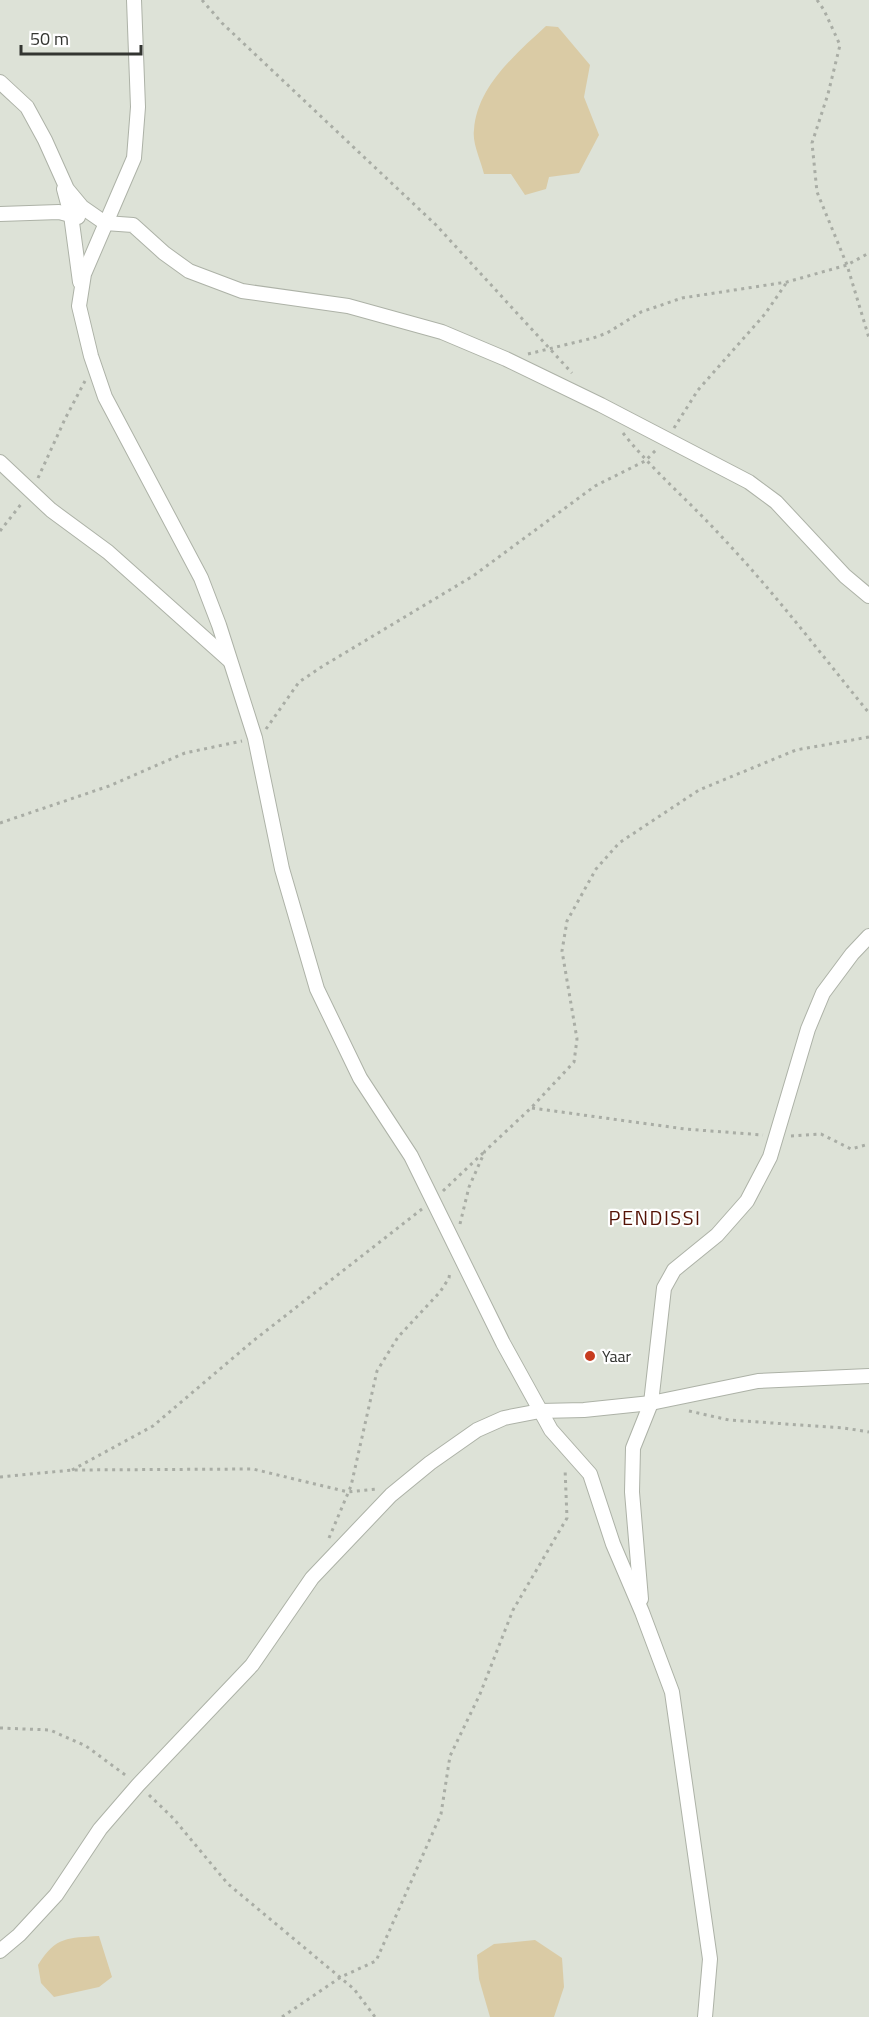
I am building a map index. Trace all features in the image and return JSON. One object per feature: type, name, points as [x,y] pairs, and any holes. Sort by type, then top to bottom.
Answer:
[{"type":"street","points":[[134,0],[138,107],[134,158],[84,274],[79,306],[92,356],[105,397],[201,578],[231,662],[255,738],[282,868],[317,989],[360,1078],[411,1156],[503,1343],[540,1411],[551,1430],[590,1474],[613,1544],[672,1692],[710,1959],[705,2017]]},
{"type":"street","points":[[0,82],[27,107],[68,189],[82,207],[105,223]]},
{"type":"street","points":[[61,175],[71,215],[82,290]]},
{"type":"street","points":[[0,214],[59,212],[105,223],[133,225],[164,253],[189,271],[242,291],[348,306],[442,332],[506,359],[749,482],[776,502],[845,576],[869,596]]},
{"type":"street","points":[[0,462],[51,510],[108,552],[231,662]]},
{"type":"street","points":[[642,1612],[632,1491],[633,1448],[651,1403],[664,1288],[674,1270],[717,1235],[747,1201],[770,1157],[808,1029],[823,993],[852,954],[869,936]]},
{"type":"street","points":[[0,1952],[56,1895],[100,1829],[138,1785],[252,1665],[312,1578],[391,1495],[430,1463],[477,1430],[504,1418],[540,1411],[584,1410],[651,1403],[758,1381],[869,1376]]},
{"type":"path","points":[[202,0],[222,23],[436,225],[579,381]]},
{"type":"path","points":[[817,0],[840,45],[828,94],[812,143],[817,192],[847,265],[869,338]]},
{"type":"path","points":[[506,359],[607,333],[641,312],[682,298],[787,282],[847,265],[869,253]]},
{"type":"path","points":[[0,823],[109,786],[185,753],[255,738],[266,730],[299,682],[473,576],[595,486],[645,461],[667,439],[699,390],[765,314],[787,282]]},
{"type":"path","points":[[0,531],[32,492],[84,383],[92,356]]},
{"type":"path","points":[[623,433],[645,461],[722,537],[869,713]]},
{"type":"path","points":[[72,1470],[153,1426],[253,1341],[433,1200],[531,1108],[574,1062],[577,1039],[562,951],[567,921],[596,869],[620,843],[699,790],[796,750],[869,737]]},
{"type":"path","points":[[531,1108],[685,1129],[777,1137],[821,1134],[851,1149],[869,1144]]},
{"type":"path","points":[[325,1547],[348,1492],[377,1371],[398,1337],[450,1278],[454,1245],[470,1187],[485,1151]]},
{"type":"path","points":[[684,1410],[729,1420],[844,1428],[869,1432]]},
{"type":"path","points":[[282,2017],[341,1977],[376,1961],[441,1814],[450,1756],[480,1695],[513,1610],[567,1518],[564,1445]]},
{"type":"path","points":[[0,1477],[72,1470],[253,1469],[348,1492],[371,1491],[381,1487]]},
{"type":"path","points":[[0,1728],[50,1730],[86,1746],[138,1785],[173,1818],[228,1884],[341,1977],[354,1989],[375,2017]]},
{"type":"shaded area","points":[[546,26],[558,27],[590,65],[584,97],[599,135],[579,173],[549,177],[546,189],[525,195],[511,174],[484,174],[475,146],[474,130],[482,99],[490,85],[511,60]]},
{"type":"shaded area","points":[[99,1936],[112,1977],[99,1987],[54,1997],[41,1983],[38,1965],[51,1949],[64,1940]]},
{"type":"shaded area","points":[[535,1940],[562,1958],[564,1987],[554,2017],[490,2017],[479,1979],[477,1955],[494,1944]]},
{"type":"place","name":"Yaar","points":[[590,1356]]},
{"type":"district","name":"PENDISSI","points":[[655,1218]]}]
